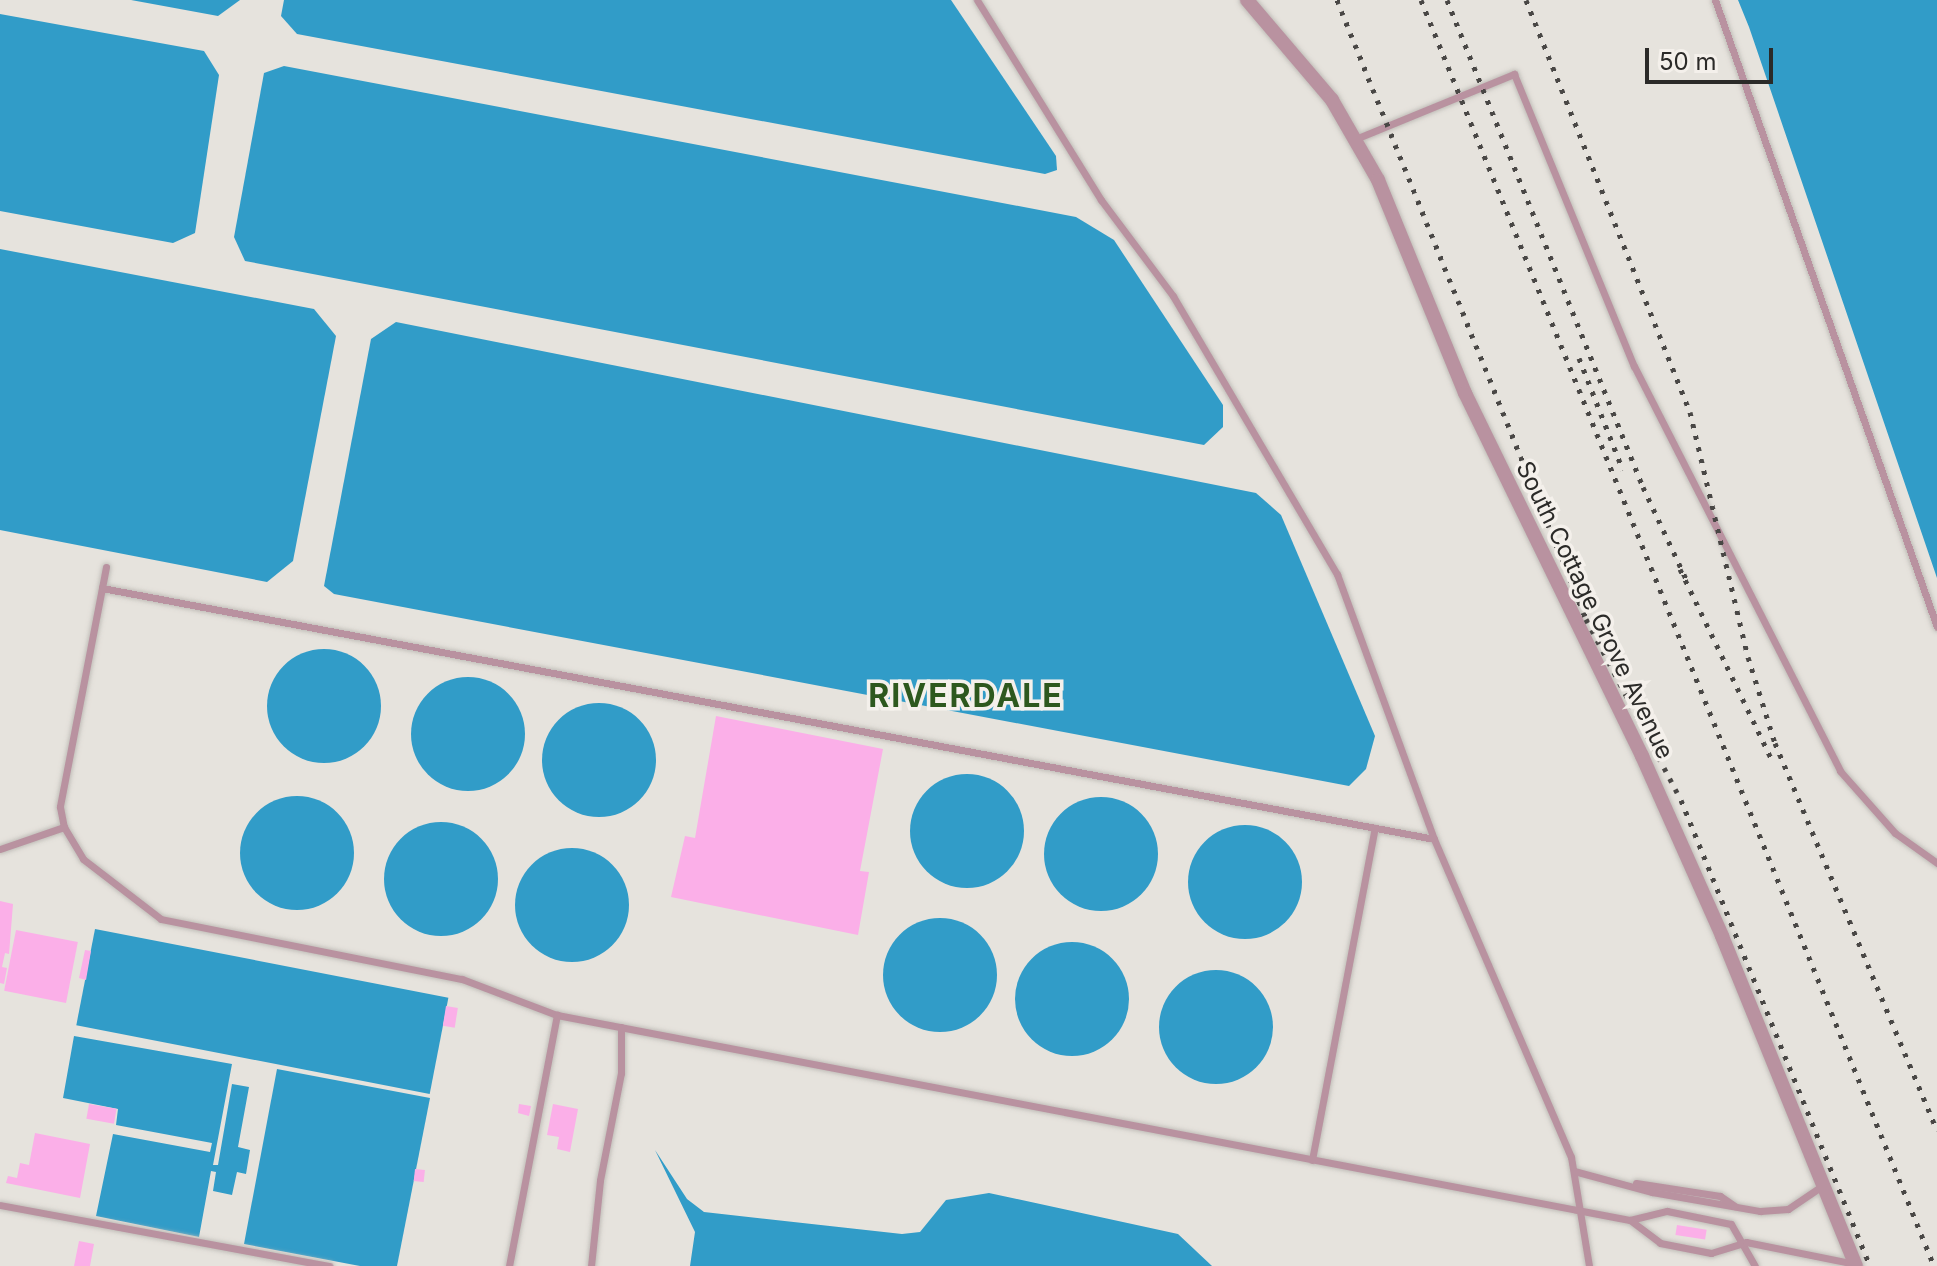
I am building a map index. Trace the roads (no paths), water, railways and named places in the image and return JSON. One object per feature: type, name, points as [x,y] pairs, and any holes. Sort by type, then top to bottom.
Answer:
[{"type":"street","name":"South Cottage Grove Avenue","points":[[1247,0],[1358,138],[1465,393],[1642,756],[1710,908],[1855,1265]]},
{"type":"lane","points":[[977,0],[1101,200],[1173,296],[1306,517],[1373,660],[1434,839],[1574,1171],[1589,1266]]},
{"type":"lane","points":[[1715,0],[1937,627]]},
{"type":"lane","points":[[1358,138],[1514,74],[1634,366],[1840,771],[1895,833],[1937,863]]},
{"type":"lane","points":[[106,567],[63,785],[64,827],[83,859],[161,919],[462,979],[557,1015],[1630,1220],[1667,1211],[1731,1224],[1746,1242],[1755,1266]]},
{"type":"lane","points":[[102,588],[1434,839]]},
{"type":"lane","points":[[0,849],[64,827]]},
{"type":"lane","points":[[1312,1160],[1375,828]]},
{"type":"lane","points":[[509,1266],[557,1015]]},
{"type":"lane","points":[[591,1266],[600,1180],[621,1073],[621,1027]]},
{"type":"lane","points":[[1574,1171],[1630,1183],[1652,1192],[1735,1206],[1788,1209],[1822,1186]]},
{"type":"lane","points":[[0,1205],[329,1266]]},
{"type":"lane","points":[[1630,1220],[1660,1243],[1711,1253],[1746,1242],[1855,1265]]},
{"type":"water","points":[[131,0],[240,0],[218,16]]},
{"type":"water","points":[[284,0],[951,0],[1056,156],[1057,170],[1045,174],[297,34],[281,16]]},
{"type":"water","points":[[1738,0],[1937,0],[1937,578],[1749,27]]},
{"type":"water","points":[[0,14],[204,51],[219,75],[195,233],[173,243],[0,211]]},
{"type":"water","points":[[284,66],[1076,217],[1114,240],[1223,405],[1223,427],[1204,445],[245,261],[234,237],[264,73]]},
{"type":"water","points":[[0,249],[314,309],[336,336],[293,561],[267,582],[0,530]]},
{"type":"water","points":[[396,322],[1256,493],[1281,515],[1375,736],[1366,769],[1349,786],[334,594],[324,586],[371,339]]},
{"type":"water","points":[[324,649],[346,653],[364,666],[377,684],[381,706],[377,728],[364,746],[346,759],[324,763],[302,759],[284,746],[271,728],[267,706],[271,684],[284,666],[302,653]]},
{"type":"water","points":[[468,677],[490,681],[508,694],[521,712],[525,734],[521,756],[508,774],[490,787],[468,791],[446,787],[428,774],[415,756],[411,734],[415,712],[428,694],[446,681]]},
{"type":"water","points":[[599,703],[621,707],[639,720],[652,738],[656,760],[652,782],[639,800],[621,813],[599,817],[577,813],[559,800],[546,782],[542,760],[546,738],[559,720],[577,707]]},
{"type":"water","points":[[967,774],[999,783],[1015,799],[1024,831],[1015,863],[999,879],[967,888],[935,879],[919,863],[910,831],[919,799],[935,783]]},
{"type":"water","points":[[297,796],[319,800],[338,812],[350,831],[354,853],[350,875],[338,894],[319,906],[297,910],[275,906],[256,894],[244,875],[240,853],[244,831],[256,812],[275,800]]},
{"type":"water","points":[[1101,797],[1133,806],[1149,822],[1158,854],[1149,886],[1133,902],[1101,911],[1069,902],[1053,886],[1044,854],[1053,822],[1069,806]]},
{"type":"water","points":[[441,822],[473,831],[489,847],[498,879],[489,911],[473,927],[441,936],[409,927],[393,911],[384,879],[393,847],[409,831]]},
{"type":"water","points":[[1245,825],[1267,829],[1286,841],[1298,860],[1302,882],[1298,904],[1286,923],[1267,935],[1245,939],[1223,935],[1204,923],[1192,904],[1188,882],[1192,860],[1204,841],[1223,829]]},
{"type":"water","points":[[572,848],[604,857],[620,873],[629,905],[620,937],[604,953],[572,962],[540,953],[524,937],[515,905],[524,873],[540,857]]},
{"type":"water","points":[[940,918],[962,922],[981,934],[993,953],[997,975],[993,997],[981,1016],[962,1028],[940,1032],[918,1028],[899,1016],[887,997],[883,975],[887,953],[899,934],[918,922]]},
{"type":"water","points":[[95,929],[448,998],[430,1094],[76,1025]]},
{"type":"water","points":[[1072,942],[1104,951],[1120,967],[1129,999],[1120,1031],[1104,1047],[1072,1056],[1040,1047],[1024,1031],[1015,999],[1024,967],[1040,951]]},
{"type":"water","points":[[1216,970],[1248,979],[1264,995],[1273,1027],[1264,1059],[1248,1075],[1216,1084],[1184,1075],[1168,1059],[1159,1027],[1168,995],[1184,979]]},
{"type":"water","points":[[74,1036],[232,1064],[213,1165],[218,1165],[232,1084],[249,1087],[238,1147],[250,1150],[246,1174],[237,1172],[232,1195],[213,1191],[216,1172],[211,1171],[199,1237],[96,1216],[113,1134],[210,1152],[212,1143],[116,1125],[118,1109],[63,1098]]},
{"type":"water","points":[[277,1069],[430,1098],[397,1266],[360,1266],[244,1244]]},
{"type":"water","points":[[655,1150],[687,1199],[704,1212],[902,1234],[920,1232],[946,1200],[989,1193],[1178,1234],[1212,1266],[690,1266],[695,1232]]},
{"type":"railway","points":[[1337,0],[1586,619],[1681,800],[1870,1266]]},
{"type":"railway","points":[[1421,0],[1934,1266]]},
{"type":"railway","points":[[1447,0],[1643,487],[1686,579]]},
{"type":"railway","points":[[1526,0],[1690,412],[1748,657],[1775,743],[1937,1131]]},
{"type":"railway","points":[[1579,358],[1623,470]]},
{"type":"railway","points":[[1680,569],[1772,760]]},
{"type":"district","name":"RIVERDALE","points":[[966,696]]}]
